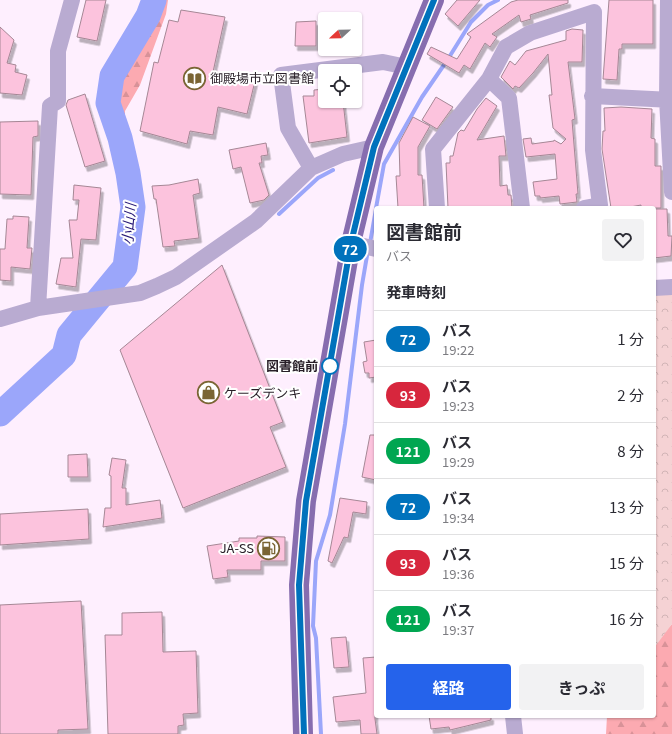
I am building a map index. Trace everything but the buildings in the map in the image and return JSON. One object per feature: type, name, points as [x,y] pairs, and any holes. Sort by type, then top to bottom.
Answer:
[{"type":"main road","points":[[304,734],[299,585],[306,501],[351,243],[374,147],[434,0]]},
{"type":"street","points":[[38,308],[50,106],[58,101],[58,51],[72,0]]},
{"type":"street","points":[[668,0],[672,192]]},
{"type":"street","points":[[437,206],[434,149],[489,79],[506,47],[530,33],[594,12],[592,150],[600,205],[595,206]]},
{"type":"street","points":[[311,168],[288,128],[281,75],[383,62],[407,67]]},
{"type":"street","points":[[489,79],[509,98],[522,206]]},
{"type":"street","points":[[592,96],[670,99]]},
{"type":"street","points":[[0,319],[38,308],[140,293],[176,277],[256,221],[311,168],[343,154],[374,147]]},
{"type":"street","points":[[351,243],[374,249]]},
{"type":"street","points":[[656,288],[672,287]]},
{"type":"street","points":[[513,718],[516,734]]},
{"type":"green space","points":[[146,0],[168,0],[166,14],[140,85],[125,111],[125,212],[109,137],[102,80]]},
{"type":"green space","points":[[656,294],[672,294],[672,624],[656,645]]},
{"type":"green space","points":[[672,624],[672,734],[606,734],[607,718],[656,718],[656,641]]},
{"type":"waterway","name":"小山川","points":[[0,414],[64,355],[69,335],[125,267],[133,207],[128,173],[120,138],[108,103],[112,76],[148,16],[154,0]]},
{"type":"waterway","points":[[376,206],[384,164],[422,97],[471,22],[488,5],[498,0]]},
{"type":"waterway","points":[[279,214],[318,178],[333,170]]},
{"type":"waterway","points":[[370,243],[374,220]]},
{"type":"waterway","points":[[321,734],[316,638],[313,626],[316,561],[330,515],[345,424],[362,285],[368,250]]},
{"type":"bus line","name":"72","points":[[304,734],[299,585],[306,501],[351,243],[374,147],[434,0]]},
{"type":"place","name":"御殿場市立図書館","points":[[195,78]]},
{"type":"place","name":"図書館前","points":[[330,366]]},
{"type":"place","name":"ケーズデンキ","points":[[209,393]]},
{"type":"place","name":"JA-SS","points":[[269,548]]}]
